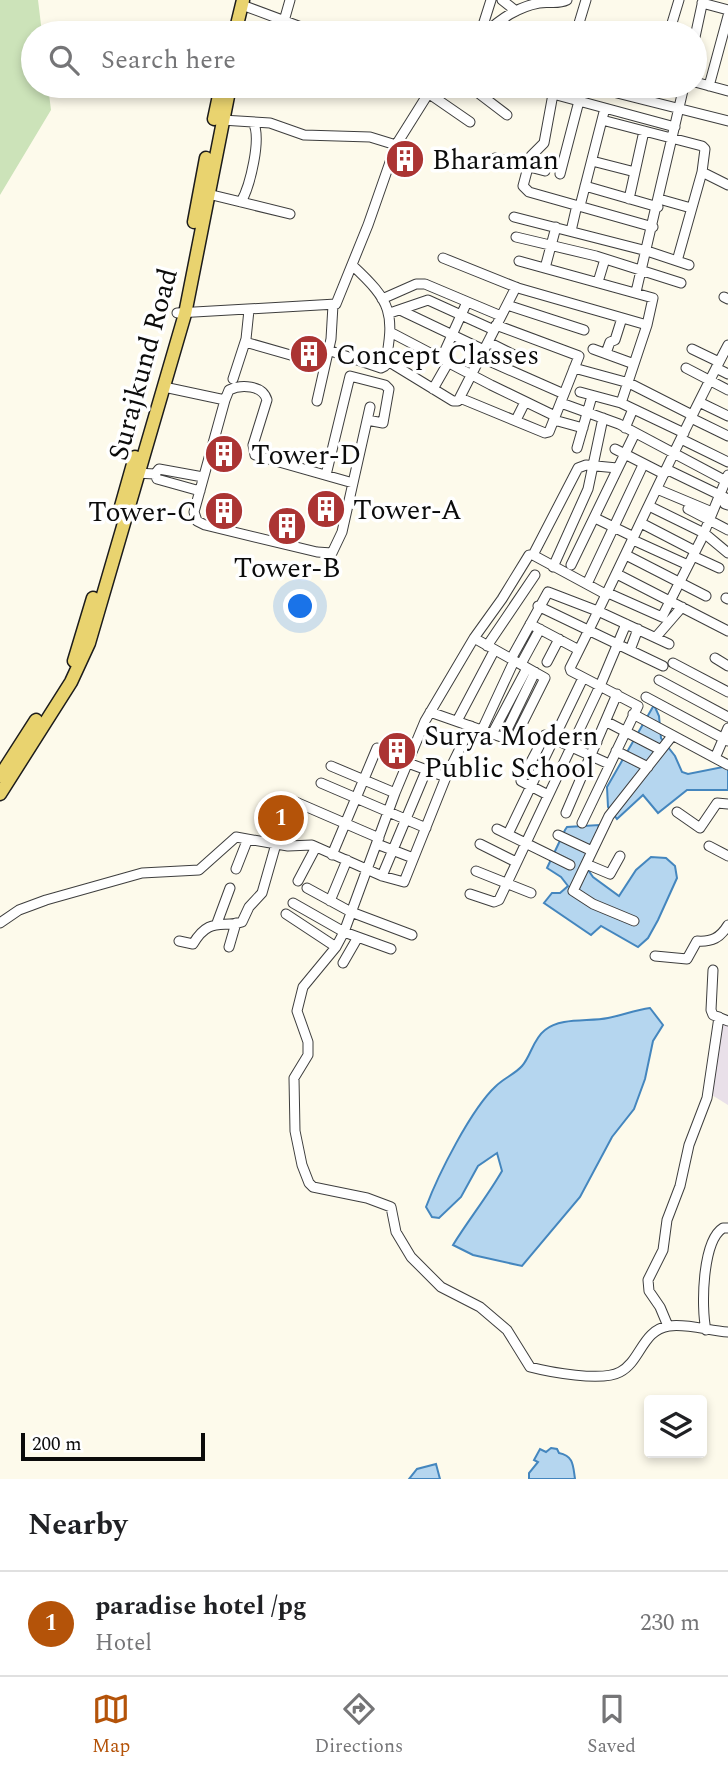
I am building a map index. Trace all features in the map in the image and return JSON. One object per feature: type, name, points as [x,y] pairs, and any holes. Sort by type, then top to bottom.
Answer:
[{"type":"main road","points":[[239,21],[246,3]]},
{"type":"main road","points":[[244,21],[246,3]]},
{"type":"main road","name":"Surajkund Road","points":[[181,314],[219,98]]},
{"type":"main road","name":"Surajkund Road","points":[[0,776],[74,660],[164,378],[181,314],[227,98]]},
{"type":"main road","name":"Surajkund Road","points":[[0,793],[82,663],[135,473]]},
{"type":"street","points":[[246,3],[284,21],[290,0]]},
{"type":"street","points":[[485,21],[491,0]]},
{"type":"street","points":[[502,0],[516,10]]},
{"type":"street","points":[[499,21],[516,10],[540,3],[567,0]]},
{"type":"street","points":[[580,21],[586,0]]},
{"type":"street","points":[[673,21],[679,0]]},
{"type":"street","points":[[699,21],[703,2],[728,10]]},
{"type":"street","points":[[728,16],[709,86],[727,90],[728,80]]},
{"type":"street","points":[[181,314],[333,305],[337,302],[396,145],[425,98]]},
{"type":"street","points":[[441,98],[470,122]]},
{"type":"street","points":[[485,98],[507,115]]},
{"type":"street","points":[[552,98],[544,143],[531,156],[527,166],[523,186],[526,191],[653,227]]},
{"type":"street","points":[[568,98],[675,127]]},
{"type":"street","points":[[638,98],[728,121]]},
{"type":"street","points":[[636,292],[681,98]]},
{"type":"street","points":[[560,174],[579,101]]},
{"type":"street","points":[[571,231],[605,108]]},
{"type":"street","points":[[222,120],[270,123],[304,135],[370,137],[396,145]]},
{"type":"street","points":[[602,120],[705,149],[702,172],[677,261]]},
{"type":"street","points":[[241,202],[247,192],[253,161],[257,132],[253,122]]},
{"type":"street","points":[[629,199],[644,131]]},
{"type":"street","points":[[495,158],[545,171]]},
{"type":"street","points":[[592,161],[635,172]]},
{"type":"street","points":[[702,172],[728,185]]},
{"type":"street","points":[[585,186],[629,199],[691,208]]},
{"type":"street","points":[[208,194],[290,214]]},
{"type":"street","points":[[514,217],[647,251],[689,265]]},
{"type":"street","points":[[545,268],[555,227]]},
{"type":"street","points":[[516,237],[605,259],[681,283]]},
{"type":"street","points":[[443,258],[516,287],[647,325]]},
{"type":"street","points":[[598,282],[605,259]]},
{"type":"street","points":[[519,261],[654,299],[621,403]]},
{"type":"street","points":[[328,351],[381,368],[385,366],[390,313],[365,277],[352,265]]},
{"type":"street","points":[[382,299],[420,284],[467,302],[497,324]]},
{"type":"street","points":[[386,360],[453,401],[458,401],[516,287]]},
{"type":"street","points":[[390,313],[427,300],[461,315],[497,324],[579,355],[549,432],[545,433],[460,398]]},
{"type":"street","points":[[433,389],[467,302]]},
{"type":"street","points":[[317,401],[332,334],[333,305]]},
{"type":"street","points":[[507,305],[584,330]]},
{"type":"street","points":[[233,379],[245,342],[249,310]]},
{"type":"street","points":[[400,310],[484,350],[518,358]]},
{"type":"street","points":[[606,354],[610,342],[615,340],[622,318]]},
{"type":"street","points":[[390,332],[554,418],[583,428]]},
{"type":"street","points":[[245,342],[294,356]]},
{"type":"street","points":[[582,823],[637,703],[583,678],[570,669],[600,612],[691,417],[728,347]]},
{"type":"street","points":[[593,349],[634,364]]},
{"type":"street","points":[[692,349],[728,374]]},
{"type":"street","points":[[484,350],[499,367],[727,479],[704,533],[660,617],[587,584],[533,555]]},
{"type":"street","points":[[491,385],[499,367]]},
{"type":"street","points":[[574,368],[629,383],[728,436]]},
{"type":"street","points":[[686,368],[728,390]]},
{"type":"street","points":[[326,475],[349,376],[385,385],[389,389],[383,423],[367,420]]},
{"type":"street","points":[[164,378],[225,400]]},
{"type":"street","points":[[353,482],[255,455],[253,445],[267,400],[263,391],[235,387],[229,390],[225,400],[194,512],[197,522],[214,528],[332,553],[342,532],[370,407]]},
{"type":"street","points":[[580,392],[621,403],[728,462]]},
{"type":"street","points":[[577,448],[592,396]]},
{"type":"street","points":[[516,420],[525,402]]},
{"type":"street","points":[[699,402],[728,416]]},
{"type":"street","points":[[625,428],[633,409]]},
{"type":"street","points":[[553,566],[587,489],[603,418]]},
{"type":"street","points":[[571,565],[617,468],[620,452],[635,433]]},
{"type":"street","points":[[620,452],[643,465],[727,498],[725,504],[728,505]]},
{"type":"street","points":[[617,468],[593,465],[578,468],[533,555],[529,555],[502,600],[474,638],[430,712],[396,793],[344,932],[336,947],[303,987],[297,1011],[308,1042],[308,1055],[294,1078],[294,1122],[302,1165],[309,1183],[319,1188],[391,1206],[396,1232],[411,1256],[441,1287],[480,1307],[499,1323],[512,1337],[530,1367],[584,1375],[615,1374],[625,1368],[648,1336],[668,1325],[728,1332]]},
{"type":"street","points":[[587,584],[643,465]]},
{"type":"street","points":[[155,474],[159,469],[203,477]]},
{"type":"street","points":[[135,473],[155,474]]},
{"type":"street","points":[[155,474],[157,479],[200,491]]},
{"type":"street","points":[[657,488],[711,516],[728,530]]},
{"type":"street","points":[[649,506],[704,533],[728,553]]},
{"type":"street","points":[[688,509],[711,516]]},
{"type":"street","points":[[595,518],[634,539],[719,568]]},
{"type":"street","points":[[641,523],[692,557]]},
{"type":"street","points":[[548,529],[565,537]]},
{"type":"street","points":[[626,555],[706,596]]},
{"type":"street","points":[[617,574],[728,631]]},
{"type":"street","points":[[457,720],[490,648],[535,575]]},
{"type":"street","points":[[482,730],[522,665],[530,624],[546,592],[600,612],[669,644]]},
{"type":"street","points":[[538,606],[663,666]]},
{"type":"street","points":[[656,637],[682,607]]},
{"type":"street","points":[[530,624],[579,650]]},
{"type":"street","points":[[470,894],[497,902],[600,686],[626,624]]},
{"type":"street","points":[[492,734],[540,629]]},
{"type":"street","points":[[630,650],[638,629]]},
{"type":"street","points":[[430,712],[503,738],[515,738],[545,678],[474,638]]},
{"type":"street","points":[[547,663],[559,639]]},
{"type":"street","points":[[715,658],[728,666]]},
{"type":"street","points":[[673,663],[728,692]]},
{"type":"street","points":[[554,739],[583,678]]},
{"type":"street","points":[[659,680],[728,717]]},
{"type":"street","points":[[566,813],[617,694]]},
{"type":"street","points":[[646,697],[726,740]]},
{"type":"street","points":[[634,714],[728,765]]},
{"type":"street","points":[[607,722],[661,750]]},
{"type":"street","points":[[0,923],[19,910],[46,900],[142,873],[166,874],[179,870],[199,870],[234,838],[316,847],[382,876],[404,882],[446,777],[471,726]]},
{"type":"street","points":[[715,758],[726,740],[728,728]]},
{"type":"street","points":[[578,733],[597,742]]},
{"type":"street","points":[[548,795],[520,781],[544,735],[610,764]]},
{"type":"street","points":[[634,921],[574,894],[609,816],[672,736]]},
{"type":"street","points":[[332,855],[377,748]]},
{"type":"street","points":[[616,751],[648,767]]},
{"type":"street","points":[[408,763],[446,777]]},
{"type":"street","points":[[331,766],[396,793]]},
{"type":"street","points":[[382,876],[426,771]]},
{"type":"street","points":[[321,783],[426,828]]},
{"type":"street","points":[[508,834],[532,787]]},
{"type":"street","points":[[291,800],[345,824],[392,850],[414,858]]},
{"type":"street","points":[[677,812],[700,828],[717,803],[728,804]]},
{"type":"street","points":[[498,829],[570,865]]},
{"type":"street","points":[[558,835],[592,851]]},
{"type":"street","points":[[236,869],[247,841]]},
{"type":"street","points":[[179,941],[193,944],[217,923],[242,922],[249,907],[262,893],[276,844]]},
{"type":"street","points":[[480,844],[516,862]]},
{"type":"street","points":[[709,846],[728,856]]},
{"type":"street","points":[[298,881],[316,847]]},
{"type":"street","points":[[586,864],[610,874],[620,856]]},
{"type":"street","points":[[331,901],[347,860]]},
{"type":"street","points":[[476,871],[531,893]]},
{"type":"street","points":[[217,923],[230,888]]},
{"type":"street","points":[[307,888],[351,912],[412,935]]},
{"type":"street","points":[[293,903],[344,932],[391,949]]},
{"type":"street","points":[[286,914],[336,947]]},
{"type":"street","points":[[229,947],[236,923]]},
{"type":"street","points":[[655,956],[687,959],[698,941],[706,942],[718,937],[728,925]]},
{"type":"street","points":[[343,963],[358,937]]},
{"type":"street","points":[[668,1325],[647,1285],[663,1250],[667,1220],[710,1086],[723,1019],[711,1010],[713,970]]},
{"type":"street","points":[[706,1330],[703,1306],[709,1249],[718,1232],[728,1228]]},
{"type":"shaded area","points":[[715,1019],[728,1026],[728,1105],[707,1092]]},
{"type":"green space","points":[[0,0],[38,0],[41,21],[21,21],[21,98],[50,98],[51,110],[0,195]]},
{"type":"water","points":[[654,705],[659,716],[661,738],[675,756],[682,772],[688,774],[728,766],[728,790],[687,790],[658,813],[643,795],[617,819],[608,807],[607,787]]},
{"type":"water","points":[[599,825],[584,864],[593,877],[619,896],[636,870],[651,857],[666,858],[675,866],[677,878],[658,920],[648,938],[638,947],[601,926],[591,935],[544,903],[552,893],[560,893],[568,886],[561,877],[547,868],[567,827]]},
{"type":"water","points":[[650,1008],[663,1025],[653,1041],[645,1079],[634,1109],[612,1137],[580,1197],[522,1266],[473,1255],[453,1245],[502,1171],[497,1153],[478,1166],[461,1197],[439,1218],[432,1217],[426,1207],[456,1143],[486,1096],[522,1066],[538,1038],[552,1026],[608,1018]]},
{"type":"water","points":[[551,1448],[568,1456],[575,1479],[529,1479],[529,1473],[538,1462],[534,1460],[540,1449],[546,1452]]},
{"type":"water","points":[[436,1464],[440,1479],[409,1479],[417,1469]]},
{"type":"place","name":"Bharaman","points":[[405,159]]},
{"type":"place","name":"Concept Classes","points":[[309,354]]},
{"type":"place","name":"Tower-D","points":[[224,454]]},
{"type":"place","name":"Tower-A","points":[[326,509]]},
{"type":"place","name":"Tower-C","points":[[224,511]]},
{"type":"place","name":"Tower-B","points":[[287,526]]},
{"type":"place","name":"Surya Modern Public School","points":[[397,751]]},
{"type":"place","name":"paradise hotel /pg","points":[[281,818]]}]
